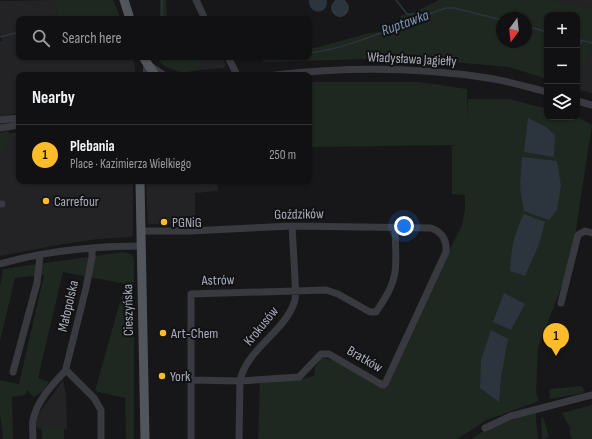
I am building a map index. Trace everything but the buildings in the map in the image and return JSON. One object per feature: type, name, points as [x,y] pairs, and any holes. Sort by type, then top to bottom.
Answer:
[{"type":"main road","points":[[124,0],[129,16]]},
{"type":"main road","points":[[145,61],[148,72]]},
{"type":"main road","points":[[145,61],[153,72]]},
{"type":"main road","name":"Cieszyńska","points":[[140,184],[145,439]]},
{"type":"street","points":[[196,0],[204,16]]},
{"type":"street","points":[[230,60],[236,72]]},
{"type":"street","points":[[145,61],[146,72]]},
{"type":"street","points":[[145,61],[160,72]]},
{"type":"street","name":"Władysława Jagiełły","points":[[298,72],[313,70],[381,69],[442,72],[489,78],[544,91]]},
{"type":"street","points":[[580,102],[592,105]]},
{"type":"street","points":[[0,120],[16,118]]},
{"type":"street","points":[[0,128],[16,125]]},
{"type":"street","name":"Goździków","points":[[141,230],[190,231],[292,226],[430,228],[436,230],[444,239],[446,246]]},
{"type":"street","name":"Krokusów","points":[[239,439],[241,373],[248,362],[284,321],[295,303],[292,226]]},
{"type":"street","points":[[295,291],[326,290],[338,294],[370,312],[376,312],[385,298],[395,274],[395,228]]},
{"type":"street","points":[[561,303],[578,235],[585,231],[592,233]]},
{"type":"street","points":[[0,264],[40,255],[92,248],[141,246]]},
{"type":"street","name":"Bratków","points":[[191,380],[240,381],[299,377],[321,354],[329,354],[379,383],[385,384],[446,252],[446,246]]},
{"type":"street","name":"Małopolska","points":[[33,439],[33,421],[38,405],[66,370],[92,257],[92,248]]},
{"type":"street","points":[[13,372],[37,283],[40,255]]},
{"type":"street","name":"Astrów","points":[[191,439],[191,294],[295,291]]},
{"type":"street","points":[[66,370],[94,398],[102,410],[101,439]]},
{"type":"street","points":[[485,428],[511,416],[592,395]]},
{"type":"shaded area","points":[[336,-1],[344,-1],[349,4],[347,15],[344,17],[336,17],[331,12],[331,4]]},
{"type":"shaded area","points":[[54,0],[57,16],[16,16],[16,60],[134,60],[136,72],[16,72],[16,114],[0,117],[0,41],[2,41],[0,32],[0,1]]},
{"type":"shaded area","points":[[54,0],[113,0],[120,16],[57,16]]},
{"type":"shaded area","points":[[160,0],[166,0],[167,16],[160,16]]},
{"type":"shaded area","points":[[309,0],[327,0],[324,9],[318,12],[312,9]]},
{"type":"shaded area","points":[[439,0],[555,0],[592,8],[592,45],[580,78],[580,12],[544,12],[544,78],[509,67],[406,58],[263,62],[263,60],[312,60],[312,48],[369,33],[395,31],[400,16],[416,11]]},
{"type":"shaded area","points":[[555,0],[592,0],[592,8],[576,5]]},
{"type":"shaded area","points":[[592,45],[592,93],[580,90],[580,78]]},
{"type":"shaded area","points":[[159,60],[199,60],[199,70],[188,72],[179,72],[164,66]]},
{"type":"shaded area","points":[[199,60],[224,60],[226,65],[224,68],[199,70]]},
{"type":"shaded area","points":[[312,82],[419,82],[467,89],[467,117],[468,99],[510,99],[544,108],[544,120],[580,120],[580,119],[592,125],[571,262],[538,348],[536,393],[539,401],[487,420],[457,439],[258,439],[260,381],[298,380],[314,376],[315,367],[322,358],[337,361],[387,388],[433,283],[462,225],[465,210],[465,195],[452,194],[452,146],[457,145],[312,147]]},
{"type":"shaded area","points":[[528,118],[546,127],[555,135],[554,157],[524,152]]},
{"type":"shaded area","points":[[7,131],[10,134],[0,156],[0,133]]},
{"type":"shaded area","points":[[16,133],[16,184],[133,184],[133,235],[131,237],[98,239],[64,244],[0,256],[0,136]]},
{"type":"shaded area","points":[[522,157],[557,161],[561,186],[557,210],[549,220],[524,211],[520,188]]},
{"type":"shaded area","points":[[146,184],[217,184],[218,191],[195,193],[195,223],[148,224]]},
{"type":"shaded area","points":[[524,214],[545,222],[539,244],[525,276],[510,271],[514,242]]},
{"type":"shaded area","points":[[123,252],[131,254],[134,258],[134,439],[126,439],[125,398],[95,391],[125,284],[63,272],[38,378],[49,382],[43,391],[34,397],[27,390],[25,395],[12,397],[13,439],[3,439],[0,413],[0,380],[19,384],[44,275],[15,278],[0,341],[0,286],[3,269]]},
{"type":"shaded area","points":[[504,293],[525,304],[511,330],[493,322]]},
{"type":"shaded area","points":[[491,330],[508,339],[501,377],[499,402],[480,388],[481,360]]},
{"type":"shaded area","points":[[63,380],[66,393],[67,429],[39,429],[36,426],[37,416]]},
{"type":"shaded area","points":[[583,387],[584,391],[582,393],[550,399],[549,391],[551,389]]},
{"type":"shaded area","points":[[592,405],[592,439],[572,439],[569,431],[571,430],[562,413]]},
{"type":"shaded area","points":[[536,412],[538,439],[471,439],[490,427]]},
{"type":"shaded area","points":[[543,417],[549,436],[545,439],[542,439],[541,418]]},
{"type":"shaded area","points":[[64,427],[64,439],[42,439],[42,428]]},
{"type":"waterway","name":"Ruptawka","points":[[162,0],[162,16]]},
{"type":"waterway","points":[[396,0],[407,14],[423,16]]},
{"type":"waterway","name":"Ruptawka","points":[[312,52],[344,46],[446,8],[454,8],[496,18]]},
{"type":"waterway","name":"Ruptawka","points":[[532,28],[544,31]]},
{"type":"waterway","points":[[0,37],[16,33]]},
{"type":"waterway","name":"Ruptawka","points":[[580,40],[592,43]]},
{"type":"waterway","points":[[578,48],[581,41]]},
{"type":"place","name":"Carrefour","points":[[46,201]]},
{"type":"place","name":"PGNiG","points":[[164,222]]},
{"type":"place","name":"Art-Chem","points":[[163,333]]},
{"type":"place","name":"Plebania","points":[[556,356]]},
{"type":"place","name":"York","points":[[162,376]]}]
